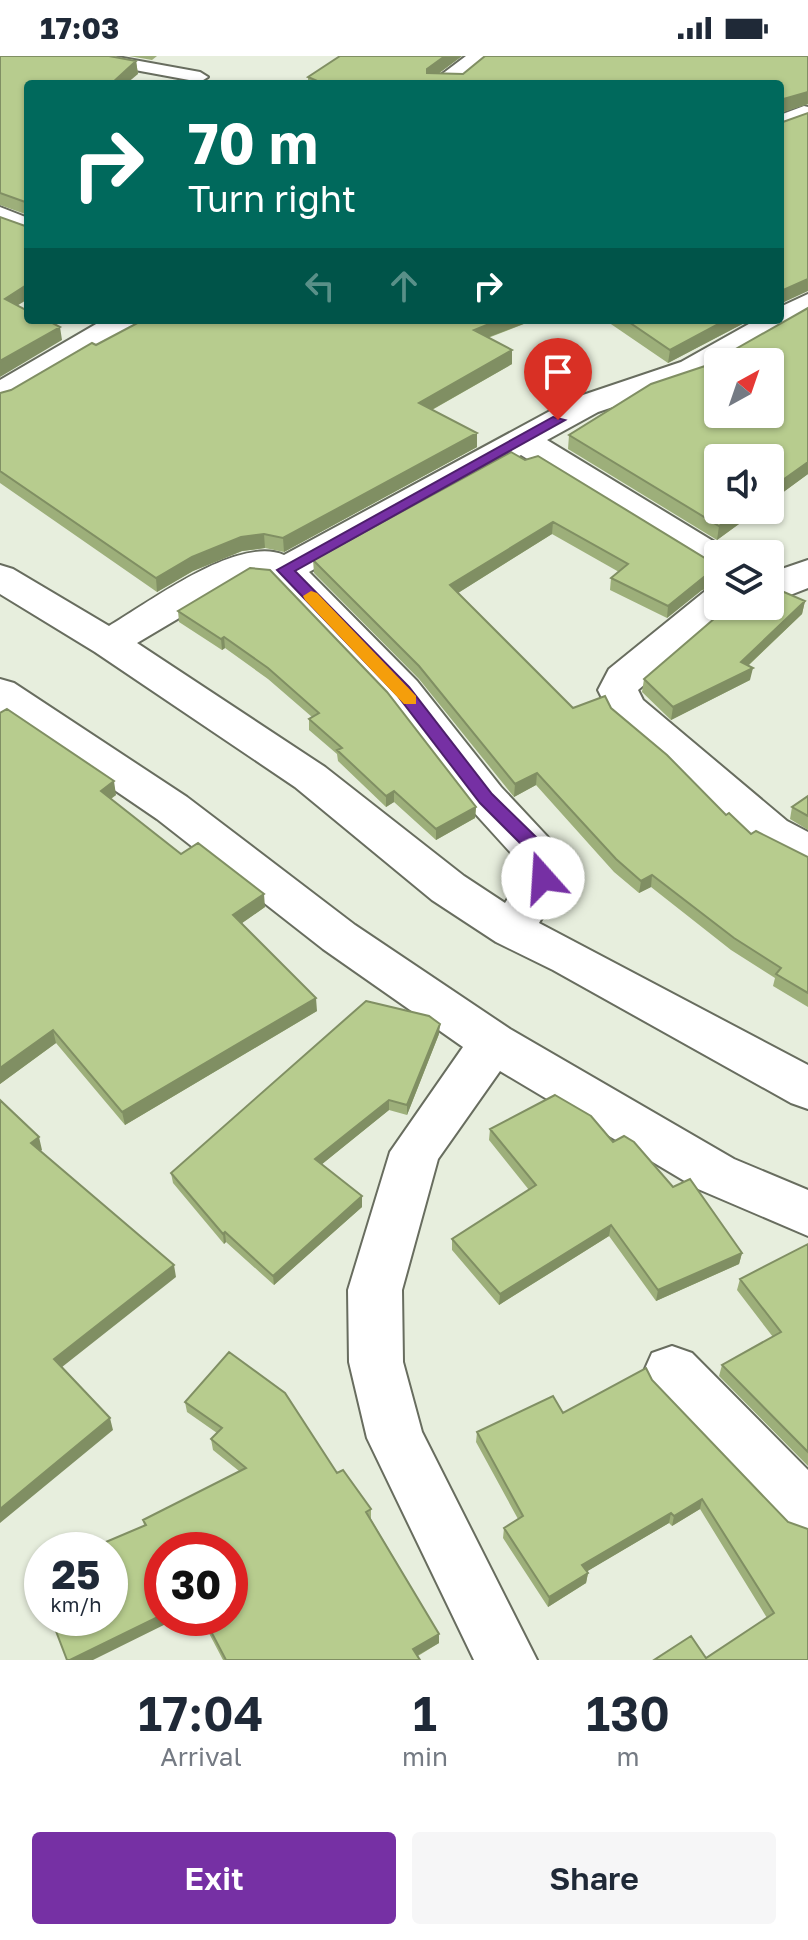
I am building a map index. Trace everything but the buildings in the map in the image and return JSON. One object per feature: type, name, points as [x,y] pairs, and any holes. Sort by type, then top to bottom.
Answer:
[{"type":"street","points":[[449,80],[484,56]]},
{"type":"street","points":[[0,216],[24,227]]},
{"type":"street","points":[[8,381],[118,324]]},
{"type":"street","points":[[285,570],[586,405],[693,369],[767,324]]},
{"type":"street","points":[[522,440],[704,551]]},
{"type":"street","points":[[109,643],[237,568],[265,561],[285,570],[403,691],[486,798],[543,860],[543,878],[512,930]]},
{"type":"street","points":[[784,585],[808,572]]},
{"type":"street","points":[[0,577],[109,643],[310,777],[448,888],[512,930],[569,957],[808,1089]]},
{"type":"street","points":[[704,612],[623,678],[618,690],[626,708],[772,832],[808,851]]},
{"type":"street","points":[[0,693],[172,808],[339,937],[493,1043],[716,1174],[808,1214]]},
{"type":"street","points":[[493,1043],[415,1152],[375,1290],[376,1362],[395,1438],[506,1660]]},
{"type":"street","points":[[672,1371],[808,1510]]},
{"type":"lane","points":[[86,56],[200,77]]},
{"type":"slow traffic","points":[[311,596],[410,700]]},
{"type":"route","points":[[543,878],[543,860],[531,843],[486,798],[403,691],[285,570],[558,420]]}]
